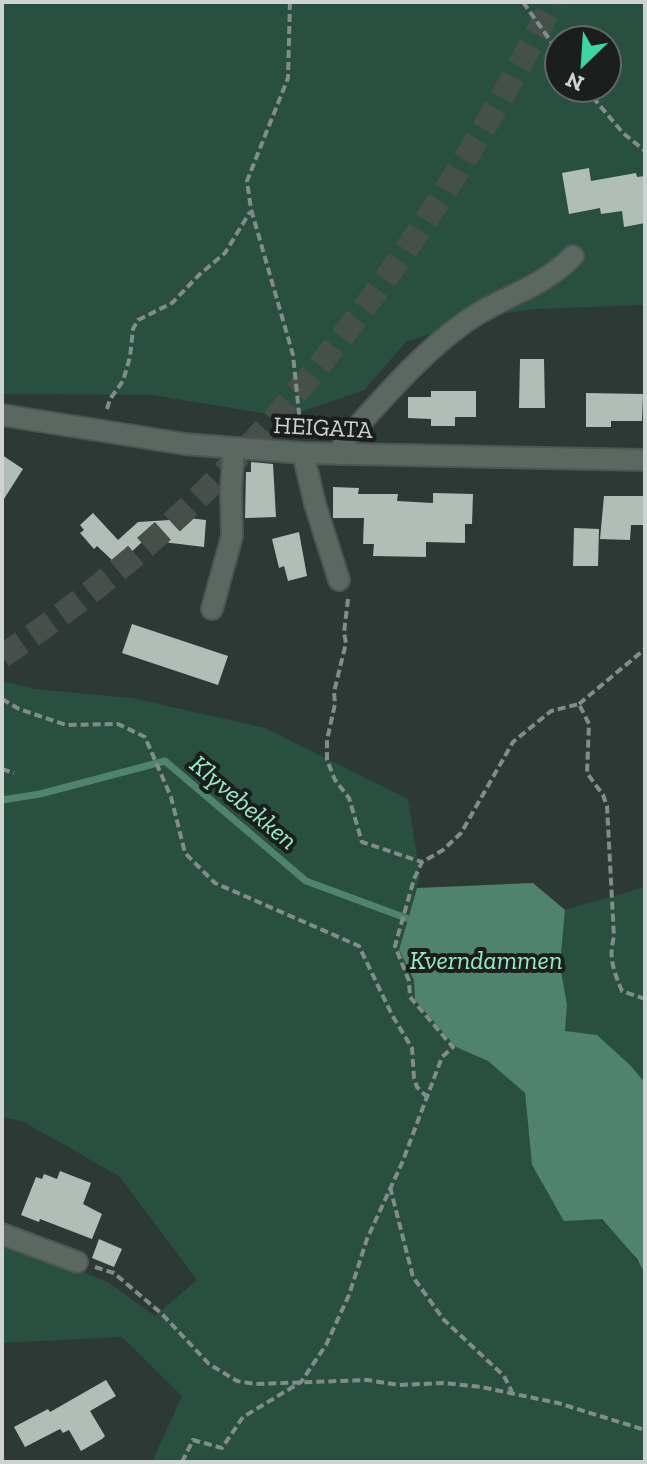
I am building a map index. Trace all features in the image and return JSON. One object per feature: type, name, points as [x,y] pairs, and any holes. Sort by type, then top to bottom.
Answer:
[{"type":"street","points":[[340,454],[346,439],[439,342],[467,321],[545,280],[573,256]]},
{"type":"street","name":"HEIGATA","points":[[2,415],[185,444],[303,453],[645,460]]},
{"type":"street","points":[[212,609],[232,536],[234,448]]},
{"type":"street","points":[[303,453],[339,580]]},
{"type":"street","points":[[2,1234],[77,1262]]},
{"type":"path","points":[[290,2],[288,78],[247,181],[251,209],[293,355],[303,453]]},
{"type":"path","points":[[523,2],[543,30]]},
{"type":"path","points":[[599,104],[623,133],[645,151]]},
{"type":"path","points":[[101,429],[110,399],[123,381],[133,329],[138,320],[172,303],[225,253],[251,209]]},
{"type":"path","points":[[339,580],[349,600],[344,633],[346,643],[334,692],[327,760],[335,780],[349,798],[362,842],[422,862]]},
{"type":"path","points":[[182,1462],[193,1440],[222,1448],[243,1417],[301,1382],[326,1345],[349,1295],[367,1239],[442,1057],[453,1047],[410,997],[409,981],[395,946],[414,879],[422,862],[443,850],[461,833],[513,742],[551,711],[579,704],[645,649]]},
{"type":"path","points":[[2,699],[19,709],[66,725],[118,724],[145,737],[171,797],[185,853],[215,883],[359,946],[392,1015],[412,1048],[414,1078],[417,1087],[427,1097]]},
{"type":"path","points":[[579,704],[589,724],[587,773],[607,806],[613,968],[622,991],[645,999]]},
{"type":"path","points":[[2,769],[14,773]]},
{"type":"path","points":[[390,1187],[413,1277],[444,1320],[504,1376],[512,1392]]},
{"type":"path","points":[[77,1262],[114,1273],[162,1314],[209,1364],[237,1381],[256,1384],[337,1379],[399,1385],[444,1383],[512,1392],[645,1430]]},
{"type":"shaded area","points":[[2,2],[645,2],[645,305],[536,309],[499,314],[435,332],[406,342],[364,390],[286,417],[152,395],[2,394]]},
{"type":"shaded area","points":[[2,681],[34,689],[132,698],[265,728],[408,799],[420,876],[399,950],[414,981],[415,1000],[456,1047],[488,1061],[525,1093],[532,1165],[608,1227],[645,1274],[645,1462],[152,1462],[182,1396],[122,1337],[2,1343],[2,1239],[108,1282],[155,1316],[197,1280],[119,1176],[22,1121],[2,1117]]},
{"type":"shaded area","points":[[645,887],[645,1083],[631,1066],[565,1032],[567,1005],[560,965],[565,910]]},
{"type":"water","name":"Kverndammen","points":[[533,883],[565,910],[560,965],[567,1005],[565,1031],[597,1035],[645,1083],[645,1274],[637,1259],[602,1219],[564,1221],[532,1165],[525,1093],[488,1061],[456,1047],[415,1000],[414,980],[399,950],[417,888]]},
{"type":"building","points":[[589,168],[591,181],[636,173],[637,177],[645,176],[645,223],[624,227],[622,211],[601,214],[600,208],[569,214],[562,173]]},
{"type":"building","points":[[520,359],[544,359],[545,408],[519,408]]},
{"type":"building","points":[[431,391],[476,391],[476,417],[455,417],[455,426],[431,426],[431,419],[408,418],[408,397],[431,397]]},
{"type":"building","points":[[586,393],[643,394],[642,421],[611,421],[611,427],[586,427]]},
{"type":"building","points":[[2,455],[23,469],[2,502]]},
{"type":"building","points":[[251,462],[273,464],[276,517],[245,518],[246,472],[251,472]]},
{"type":"building","points":[[333,487],[359,488],[358,494],[398,494],[397,501],[433,503],[433,493],[473,494],[472,524],[465,524],[465,543],[426,542],[426,557],[373,556],[374,544],[363,544],[364,518],[333,518]]},
{"type":"building","points":[[604,496],[644,496],[644,525],[631,525],[630,540],[600,539]]},
{"type":"building","points":[[93,513],[118,540],[138,522],[170,520],[170,516],[206,520],[204,547],[141,543],[126,557],[122,553],[113,561],[97,546],[94,549],[80,533],[84,530],[80,525]]},
{"type":"building","points":[[574,528],[599,529],[598,566],[573,566]]},
{"type":"building","points":[[299,532],[307,576],[288,581],[284,566],[279,568],[272,539]]},
{"type":"building","points":[[132,624],[228,656],[218,685],[122,653]]},
{"type":"building","points":[[60,1171],[91,1183],[83,1204],[102,1214],[92,1239],[21,1215],[36,1177],[42,1179],[44,1174],[57,1179]]},
{"type":"building","points":[[99,1239],[122,1249],[114,1267],[92,1258]]},
{"type":"building","points":[[106,1380],[116,1396],[90,1411],[105,1436],[102,1439],[81,1451],[69,1430],[63,1433],[60,1429],[25,1447],[14,1427],[48,1409],[50,1412]]},
{"type":"waterway","name":"Klyvebekken","points":[[2,800],[40,794],[165,761],[306,881],[406,918]]},
{"type":"tunnel","points":[[2,656],[90,593],[172,523],[248,446],[320,365],[385,279],[446,189],[502,97],[553,2]]}]
